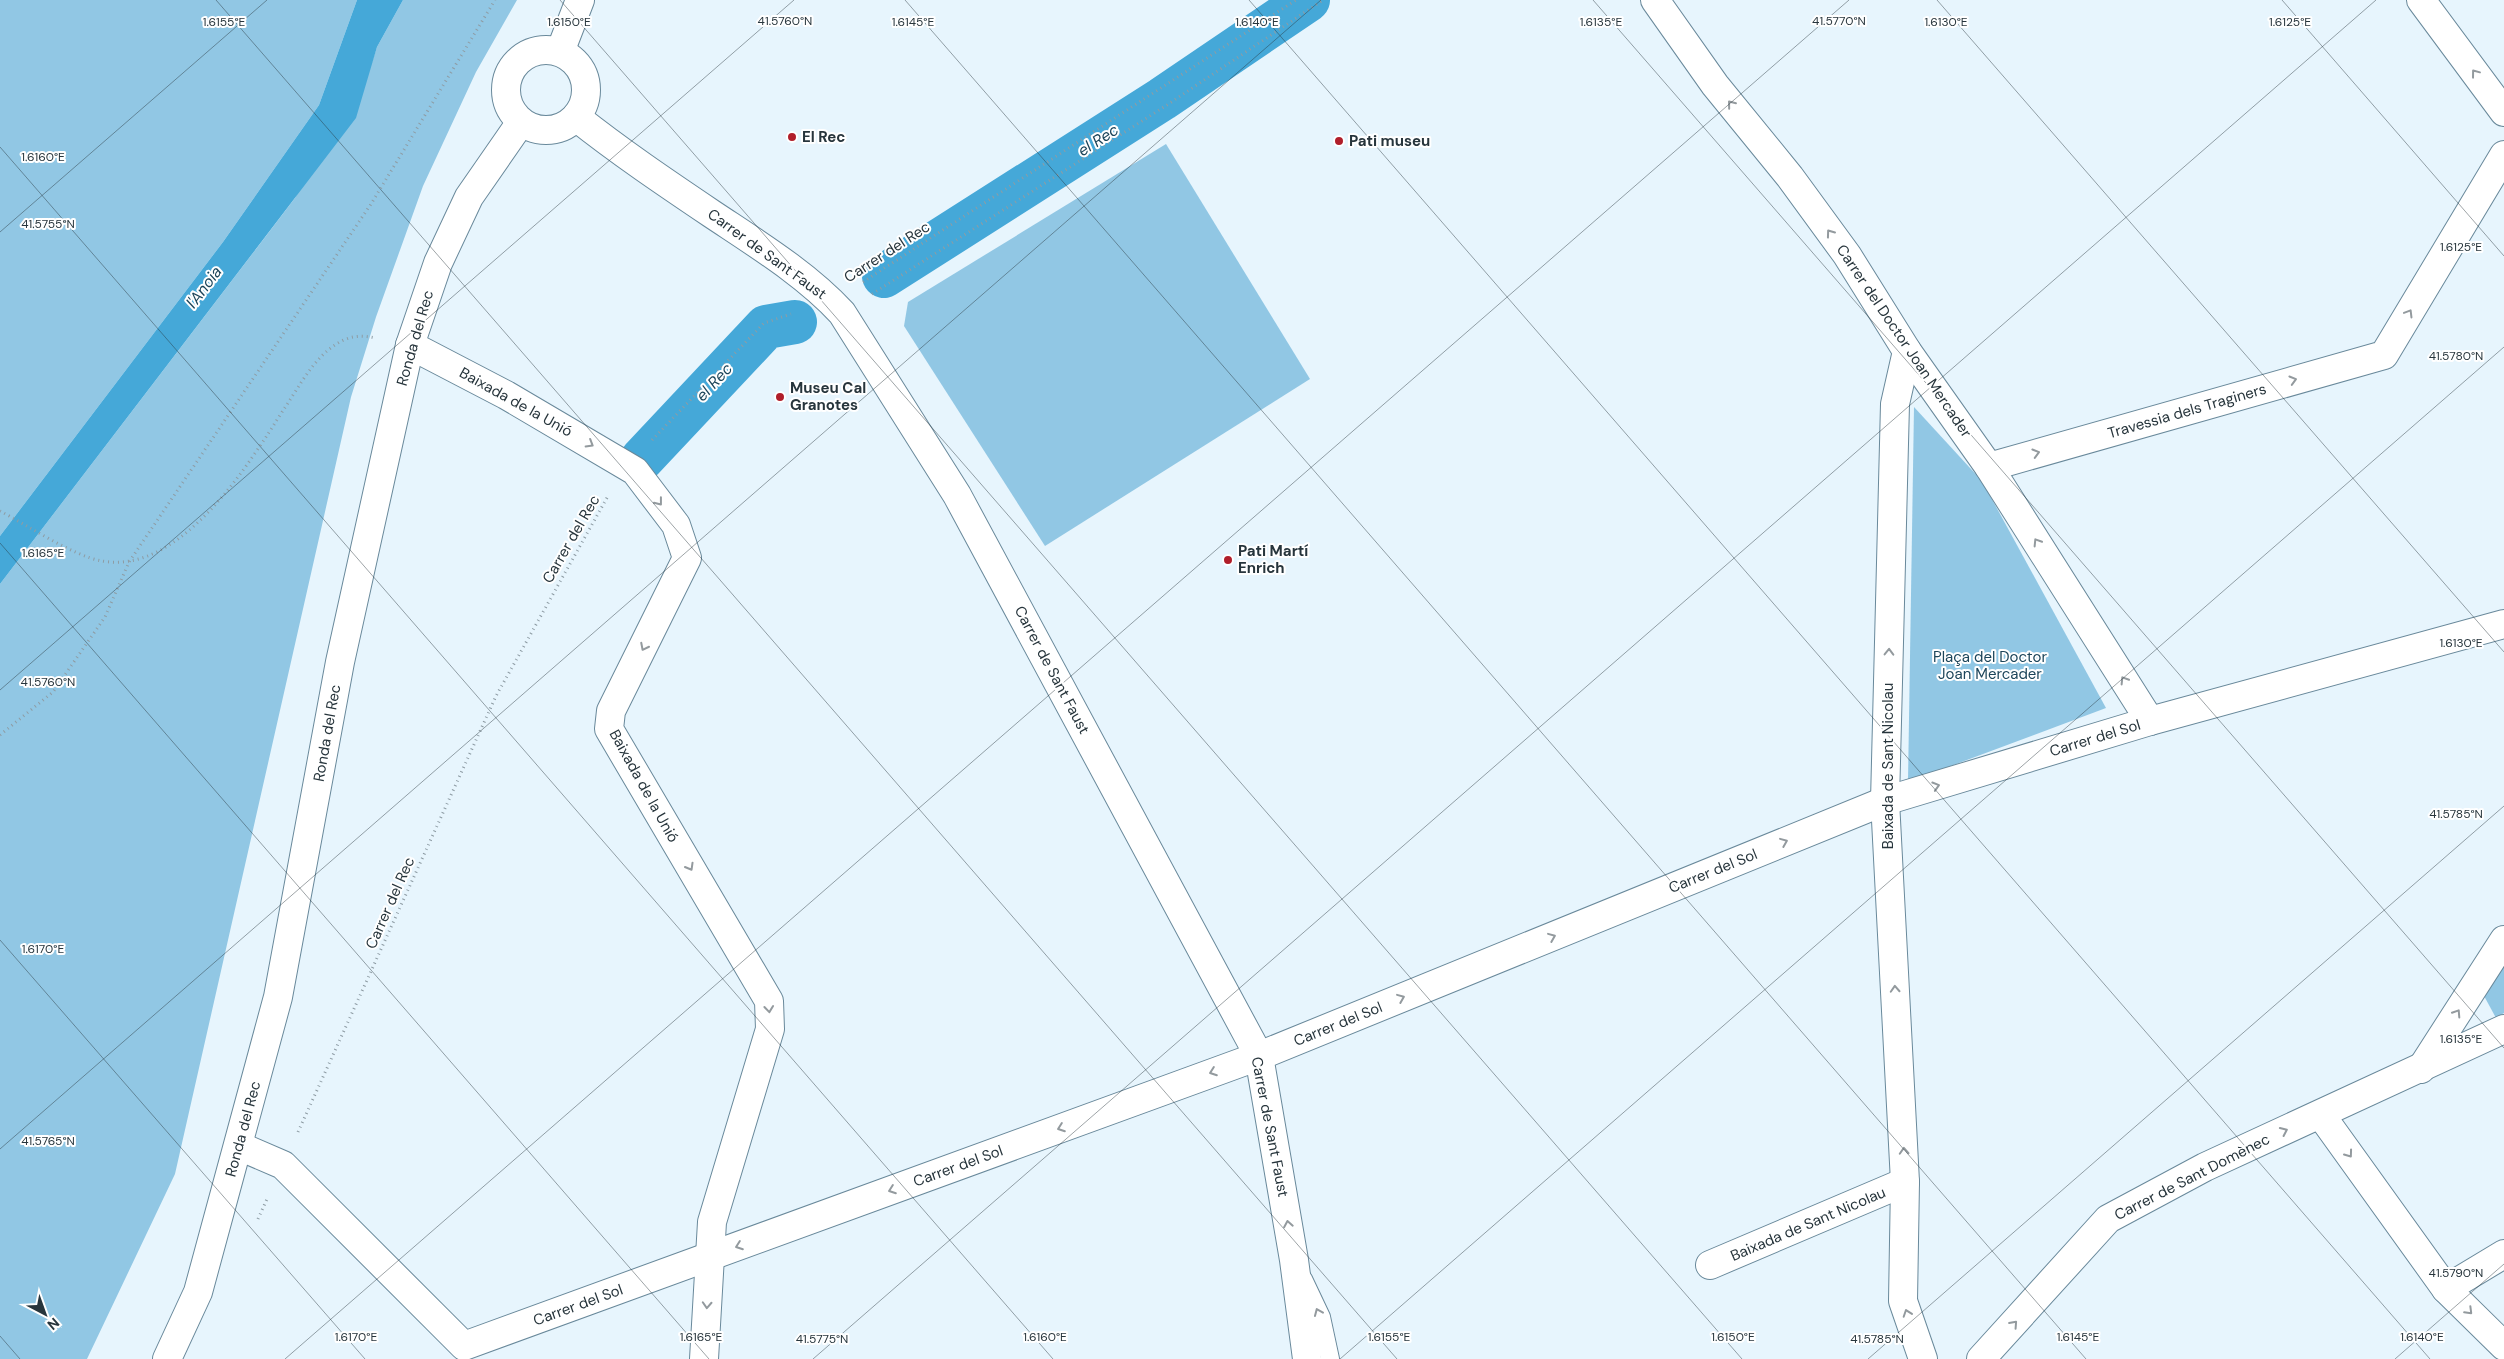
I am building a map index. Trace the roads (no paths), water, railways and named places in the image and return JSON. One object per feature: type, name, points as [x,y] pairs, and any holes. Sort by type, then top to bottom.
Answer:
[{"type":"street","points":[[560,52],[580,0]]},
{"type":"street","name":"Carrer del Doctor Joan Mercader","points":[[1655,0],[1715,85],[1790,177],[1835,239],[1907,351],[1989,467],[2150,721]]},
{"type":"street","points":[[2420,0],[2504,112]]},
{"type":"street","points":[[535,51],[560,52],[571,58],[580,68],[585,80],[586,93],[583,106],[576,117],[556,129],[532,128],[521,122],[512,114],[505,90],[507,77],[514,66],[523,57],[535,51]]},
{"type":"street","name":"Carrer de Sant Faust","points":[[576,117],[630,158],[767,251],[837,307],[957,494],[1259,1056],[1294,1260],[1307,1359]]},
{"type":"street","name":"Ronda del Rec","points":[[167,1359],[198,1292],[278,997],[340,662],[410,345],[438,263],[469,197],[521,122]]},
{"type":"street","name":"Travessia dels Traginers","points":[[1989,467],[2384,354],[2504,155]]},
{"type":"street","name":"Baixada de la Unió","points":[[410,345],[506,395],[635,471],[676,525],[687,558],[612,711],[610,729],[768,1002],[770,1028],[712,1222],[704,1359]]},
{"type":"street","name":"Baixada de Sant Nicolau","points":[[1907,351],[1895,404],[1885,801],[1906,1182],[1903,1301],[1923,1359]]},
{"type":"street","name":"Carrer del Sol","points":[[238,1146],[283,1165],[464,1346],[1259,1056],[1885,801],[2150,721],[2504,624]]},
{"type":"street","points":[[2421,1069],[2504,940]]},
{"type":"street","name":"Carrer de Sant Domènec","points":[[1981,1359],[2108,1219],[2205,1168],[2504,1029]]},
{"type":"street","points":[[2320,1115],[2446,1289],[2504,1346]]},
{"type":"street","name":"Baixada de Sant Nicolau","points":[[1710,1265],[1906,1182]]},
{"type":"street","points":[[2446,1289],[2504,1254]]},
{"type":"lane","points":[[1294,1260],[1321,1317],[1330,1359]]},
{"type":"water","name":"l'Anoia","points":[[357,0],[403,0],[377,47],[356,118],[0,584],[0,536],[223,242],[319,105]]},
{"type":"waterway","name":"el Rec","points":[[884,276],[1162,99],[1308,0]]},
{"type":"waterway","name":"el Rec","points":[[642,459],[766,327],[795,322]]},
{"type":"place","name":"El Rec","points":[[792,137]]},
{"type":"place","name":"Pati museu","points":[[1339,141]]},
{"type":"place","name":"Museu Cal Granotes","points":[[780,397]]},
{"type":"place","name":"Pati Martí Enrich","points":[[1228,560]]},
{"type":"park label","name":"Plaça del Doctor Joan Mercader","points":[[1990,666]]}]
